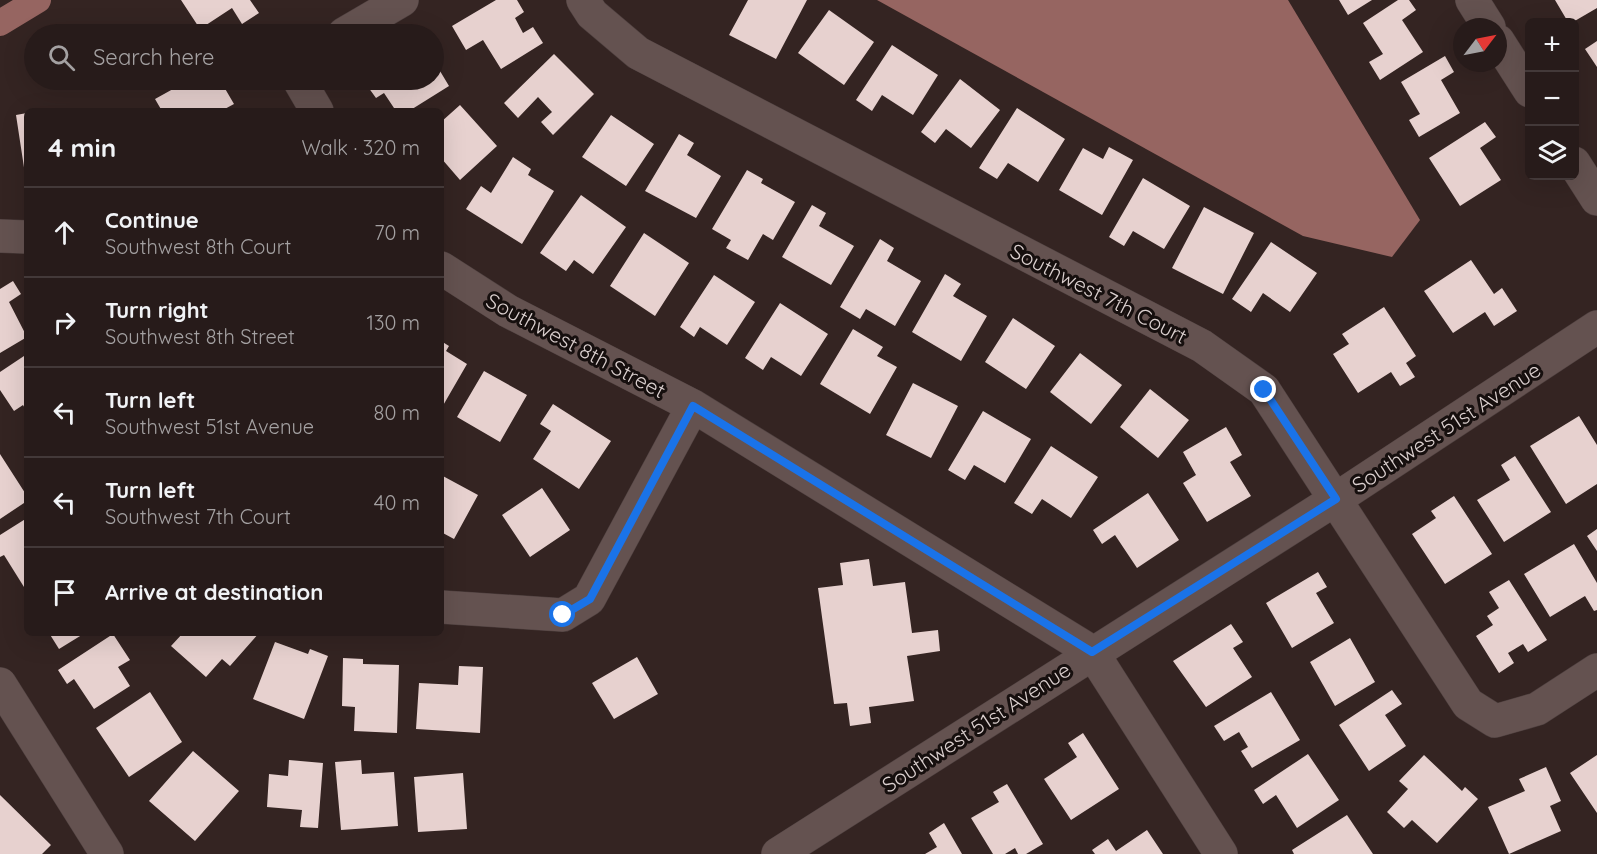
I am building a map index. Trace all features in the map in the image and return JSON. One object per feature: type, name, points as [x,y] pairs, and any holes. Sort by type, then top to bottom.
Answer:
[{"type":"street","points":[[361,24],[402,0]]},
{"type":"street","name":"Southwest 7th Court","points":[[583,0],[592,14],[638,53],[1202,346],[1264,390],[1468,704],[1495,721],[1537,709],[1597,670]]},
{"type":"street","points":[[1472,0],[1483,18]]},
{"type":"street","points":[[1507,55],[1525,83]]},
{"type":"street","points":[[305,90],[315,108]]},
{"type":"street","points":[[1579,170],[1597,199]]},
{"type":"street","points":[[0,236],[24,237]]},
{"type":"street","name":"Southwest 8th Street","points":[[444,270],[508,311],[693,406],[1092,652],[1221,854]]},
{"type":"street","name":"Southwest 51st Avenue","points":[[778,854],[1092,652],[1336,499],[1597,327]]},
{"type":"street","points":[[444,607],[563,615],[590,599],[693,406]]},
{"type":"street","points":[[0,684],[107,854]]},
{"type":"shaded area","points":[[877,0],[1288,0],[1420,220],[1392,257],[1303,236]]},
{"type":"building","points":[[181,0],[250,0],[259,13],[242,24],[232,8],[208,24],[197,24]]},
{"type":"building","points":[[496,0],[517,0],[524,12],[515,18],[523,33],[533,27],[543,43],[501,69],[483,40],[466,50],[452,26]]},
{"type":"building","points":[[748,0],[807,0],[776,59],[729,35]]},
{"type":"building","points":[[1339,0],[1372,0],[1348,15]]},
{"type":"building","points":[[1398,0],[1409,0],[1416,10],[1402,20],[1423,52],[1380,80],[1369,62],[1383,54],[1363,23]]},
{"type":"building","points":[[1555,0],[1597,0],[1597,8],[1579,18],[1566,18]]},
{"type":"building","points":[[829,10],[874,42],[844,85],[798,53]]},
{"type":"building","points":[[1597,41],[1597,67],[1585,49]]},
{"type":"building","points":[[892,45],[938,75],[913,115],[882,95],[872,111],[856,100]]},
{"type":"building","points":[[554,54],[594,94],[553,135],[541,122],[552,112],[538,97],[518,118],[504,103]]},
{"type":"building","points":[[1445,56],[1454,72],[1441,80],[1460,113],[1419,137],[1409,120],[1420,114],[1401,82]]},
{"type":"building","points":[[444,78],[449,86],[444,89]]},
{"type":"building","points":[[960,79],[1000,110],[971,148],[946,129],[935,143],[921,132]]},
{"type":"building","points":[[171,90],[226,90],[234,104],[227,108],[160,108],[155,99]]},
{"type":"building","points":[[370,90],[443,90],[414,108],[394,108],[384,93],[376,98]]},
{"type":"building","points":[[460,105],[497,146],[460,180],[444,161],[444,119]]},
{"type":"building","points":[[1017,108],[1065,139],[1038,182],[1008,163],[997,179],[979,168]]},
{"type":"building","points":[[24,114],[24,167],[16,115]]},
{"type":"building","points":[[611,115],[654,144],[626,186],[582,157]]},
{"type":"building","points":[[1485,122],[1496,137],[1480,148],[1501,180],[1460,206],[1429,158]]},
{"type":"building","points":[[679,134],[694,143],[687,155],[721,176],[696,218],[645,191]]},
{"type":"building","points":[[1109,147],[1133,160],[1102,215],[1059,190],[1083,148],[1103,159]]},
{"type":"building","points":[[513,157],[531,169],[528,175],[554,191],[522,244],[466,209],[481,186],[491,193]]},
{"type":"building","points":[[747,170],[763,179],[761,183],[795,202],[773,240],[763,234],[748,260],[726,248],[731,240],[712,229]]},
{"type":"building","points":[[1143,178],[1190,206],[1164,249],[1133,231],[1124,246],[1109,237]]},
{"type":"building","points":[[581,195],[626,227],[593,274],[574,260],[566,271],[540,253]]},
{"type":"building","points":[[812,205],[826,213],[819,226],[854,246],[831,285],[782,257]]},
{"type":"building","points":[[1204,207],[1254,233],[1223,294],[1172,268]]},
{"type":"building","points":[[644,233],[689,263],[655,316],[610,286]]},
{"type":"building","points":[[880,239],[894,248],[887,261],[921,281],[895,326],[866,309],[860,319],[840,307]]},
{"type":"building","points":[[1271,242],[1317,273],[1290,312],[1263,293],[1251,312],[1232,299]]},
{"type":"building","points":[[1471,260],[1494,294],[1502,288],[1517,311],[1494,326],[1485,312],[1453,333],[1424,291]]},
{"type":"building","points":[[945,274],[961,284],[953,296],[987,316],[961,361],[912,332]]},
{"type":"building","points":[[714,275],[755,302],[727,345],[700,327],[694,337],[680,327]]},
{"type":"building","points":[[13,281],[21,294],[9,302],[24,331],[24,339],[0,353],[0,289]]},
{"type":"building","points":[[780,303],[828,334],[801,376],[771,357],[763,370],[745,358]]},
{"type":"building","points":[[1384,307],[1416,356],[1406,363],[1415,377],[1400,386],[1391,372],[1358,393],[1333,354],[1349,344],[1342,334]]},
{"type":"building","points":[[1013,318],[1055,346],[1026,389],[985,362]]},
{"type":"building","points":[[853,329],[883,347],[877,356],[897,367],[870,414],[820,384]]},
{"type":"building","points":[[444,343],[449,346],[446,351],[467,364],[444,404]]},
{"type":"building","points":[[1080,353],[1122,385],[1091,424],[1050,392]]},
{"type":"building","points":[[24,356],[24,407],[23,405],[14,411],[0,390],[0,372]]},
{"type":"building","points":[[484,371],[527,395],[500,442],[457,417]]},
{"type":"building","points":[[913,383],[958,406],[931,458],[886,435]]},
{"type":"building","points":[[1150,389],[1189,420],[1158,458],[1120,427]]},
{"type":"building","points":[[553,404],[611,441],[579,489],[533,459],[551,431],[540,424]]},
{"type":"building","points":[[983,411],[1031,439],[1005,483],[974,465],[965,480],[948,470]]},
{"type":"building","points":[[1579,416],[1597,445],[1597,484],[1566,504],[1530,446]]},
{"type":"building","points":[[1226,427],[1242,455],[1230,462],[1251,496],[1207,522],[1183,483],[1196,475],[1183,452]]},
{"type":"building","points":[[1051,446],[1098,477],[1071,518],[1042,499],[1032,514],[1014,503]]},
{"type":"building","points":[[0,454],[24,491],[24,503],[0,519]]},
{"type":"building","points":[[1515,456],[1551,512],[1504,542],[1477,500],[1510,480],[1501,465]]},
{"type":"building","points":[[444,477],[478,495],[454,539],[444,534]]},
{"type":"building","points":[[542,488],[570,530],[530,557],[502,515]]},
{"type":"building","points":[[1148,493],[1179,540],[1137,568],[1115,535],[1102,544],[1093,530]]},
{"type":"building","points":[[1454,496],[1492,554],[1445,584],[1412,534],[1436,518],[1431,511]]},
{"type":"building","points":[[24,520],[24,587],[4,555],[0,557],[0,535]]},
{"type":"building","points":[[1597,529],[1597,551],[1587,536]]},
{"type":"building","points":[[1574,544],[1597,583],[1597,610],[1594,611],[1585,596],[1550,617],[1524,574]]},
{"type":"building","points":[[869,559],[873,586],[905,582],[912,633],[938,630],[940,651],[907,656],[914,701],[869,707],[871,723],[850,726],[847,703],[834,704],[818,588],[843,585],[840,563]]},
{"type":"building","points":[[1318,572],[1327,587],[1316,593],[1334,623],[1292,648],[1266,603]]},
{"type":"building","points":[[1509,580],[1547,640],[1528,652],[1523,644],[1508,653],[1514,663],[1499,673],[1476,636],[1493,625],[1487,616],[1499,608],[1489,592]]},
{"type":"building","points":[[1231,624],[1243,642],[1233,648],[1252,677],[1206,707],[1173,661]]},
{"type":"building","points":[[51,636],[80,636],[59,649]]},
{"type":"building","points":[[110,636],[114,636],[130,660],[118,667],[130,686],[94,709],[74,679],[67,684],[58,670]]},
{"type":"building","points":[[180,636],[256,636],[230,666],[222,659],[206,677],[171,646]]},
{"type":"building","points":[[1350,638],[1375,682],[1335,706],[1310,662]]},
{"type":"building","points":[[275,642],[308,654],[310,649],[328,656],[304,719],[253,699]]},
{"type":"building","points":[[637,657],[658,694],[614,719],[592,683]]},
{"type":"building","points":[[343,658],[363,659],[363,664],[399,665],[397,733],[354,731],[355,707],[342,706]]},
{"type":"building","points":[[459,666],[483,667],[480,733],[416,729],[419,683],[458,685]]},
{"type":"building","points":[[1392,690],[1402,704],[1385,715],[1406,746],[1369,771],[1339,725]]},
{"type":"building","points":[[150,692],[182,742],[129,777],[96,728]]},
{"type":"building","points":[[1271,692],[1300,740],[1252,768],[1241,751],[1248,747],[1239,732],[1224,741],[1214,726]]},
{"type":"building","points":[[1083,733],[1119,789],[1071,820],[1044,779],[1077,757],[1068,743]]},
{"type":"building","points":[[193,751],[239,791],[195,841],[149,801]]},
{"type":"building","points":[[1308,754],[1339,800],[1297,828],[1276,795],[1263,804],[1254,790]]},
{"type":"building","points":[[1424,755],[1462,791],[1465,787],[1478,799],[1437,843],[1412,820],[1404,828],[1387,812],[1408,789],[1399,781]]},
{"type":"building","points":[[1597,755],[1597,813],[1570,773]]},
{"type":"building","points":[[289,760],[323,763],[318,828],[300,827],[302,810],[267,807],[269,774],[288,776]]},
{"type":"building","points":[[361,760],[362,774],[394,772],[398,826],[341,830],[335,762]]},
{"type":"building","points":[[1546,767],[1561,801],[1550,806],[1561,831],[1509,854],[1488,807],[1525,791],[1519,779]]},
{"type":"building","points":[[463,773],[467,829],[418,832],[414,777]]},
{"type":"building","points":[[1007,784],[1043,844],[1026,854],[1018,854],[1015,848],[1005,854],[993,854],[971,818],[999,802],[993,792]]},
{"type":"building","points":[[0,795],[51,845],[42,854],[0,854]]},
{"type":"building","points":[[1347,815],[1373,854],[1294,854],[1292,850]]},
{"type":"building","points":[[944,823],[962,854],[925,854],[937,847],[929,833]]},
{"type":"building","points":[[1147,830],[1163,854],[1095,854],[1092,850],[1108,839],[1116,851]]},
{"type":"waterway","points":[[0,23],[38,0]]},
{"type":"route","points":[[563,615],[590,599],[693,406],[1092,652],[1336,499],[1264,390]]}]
